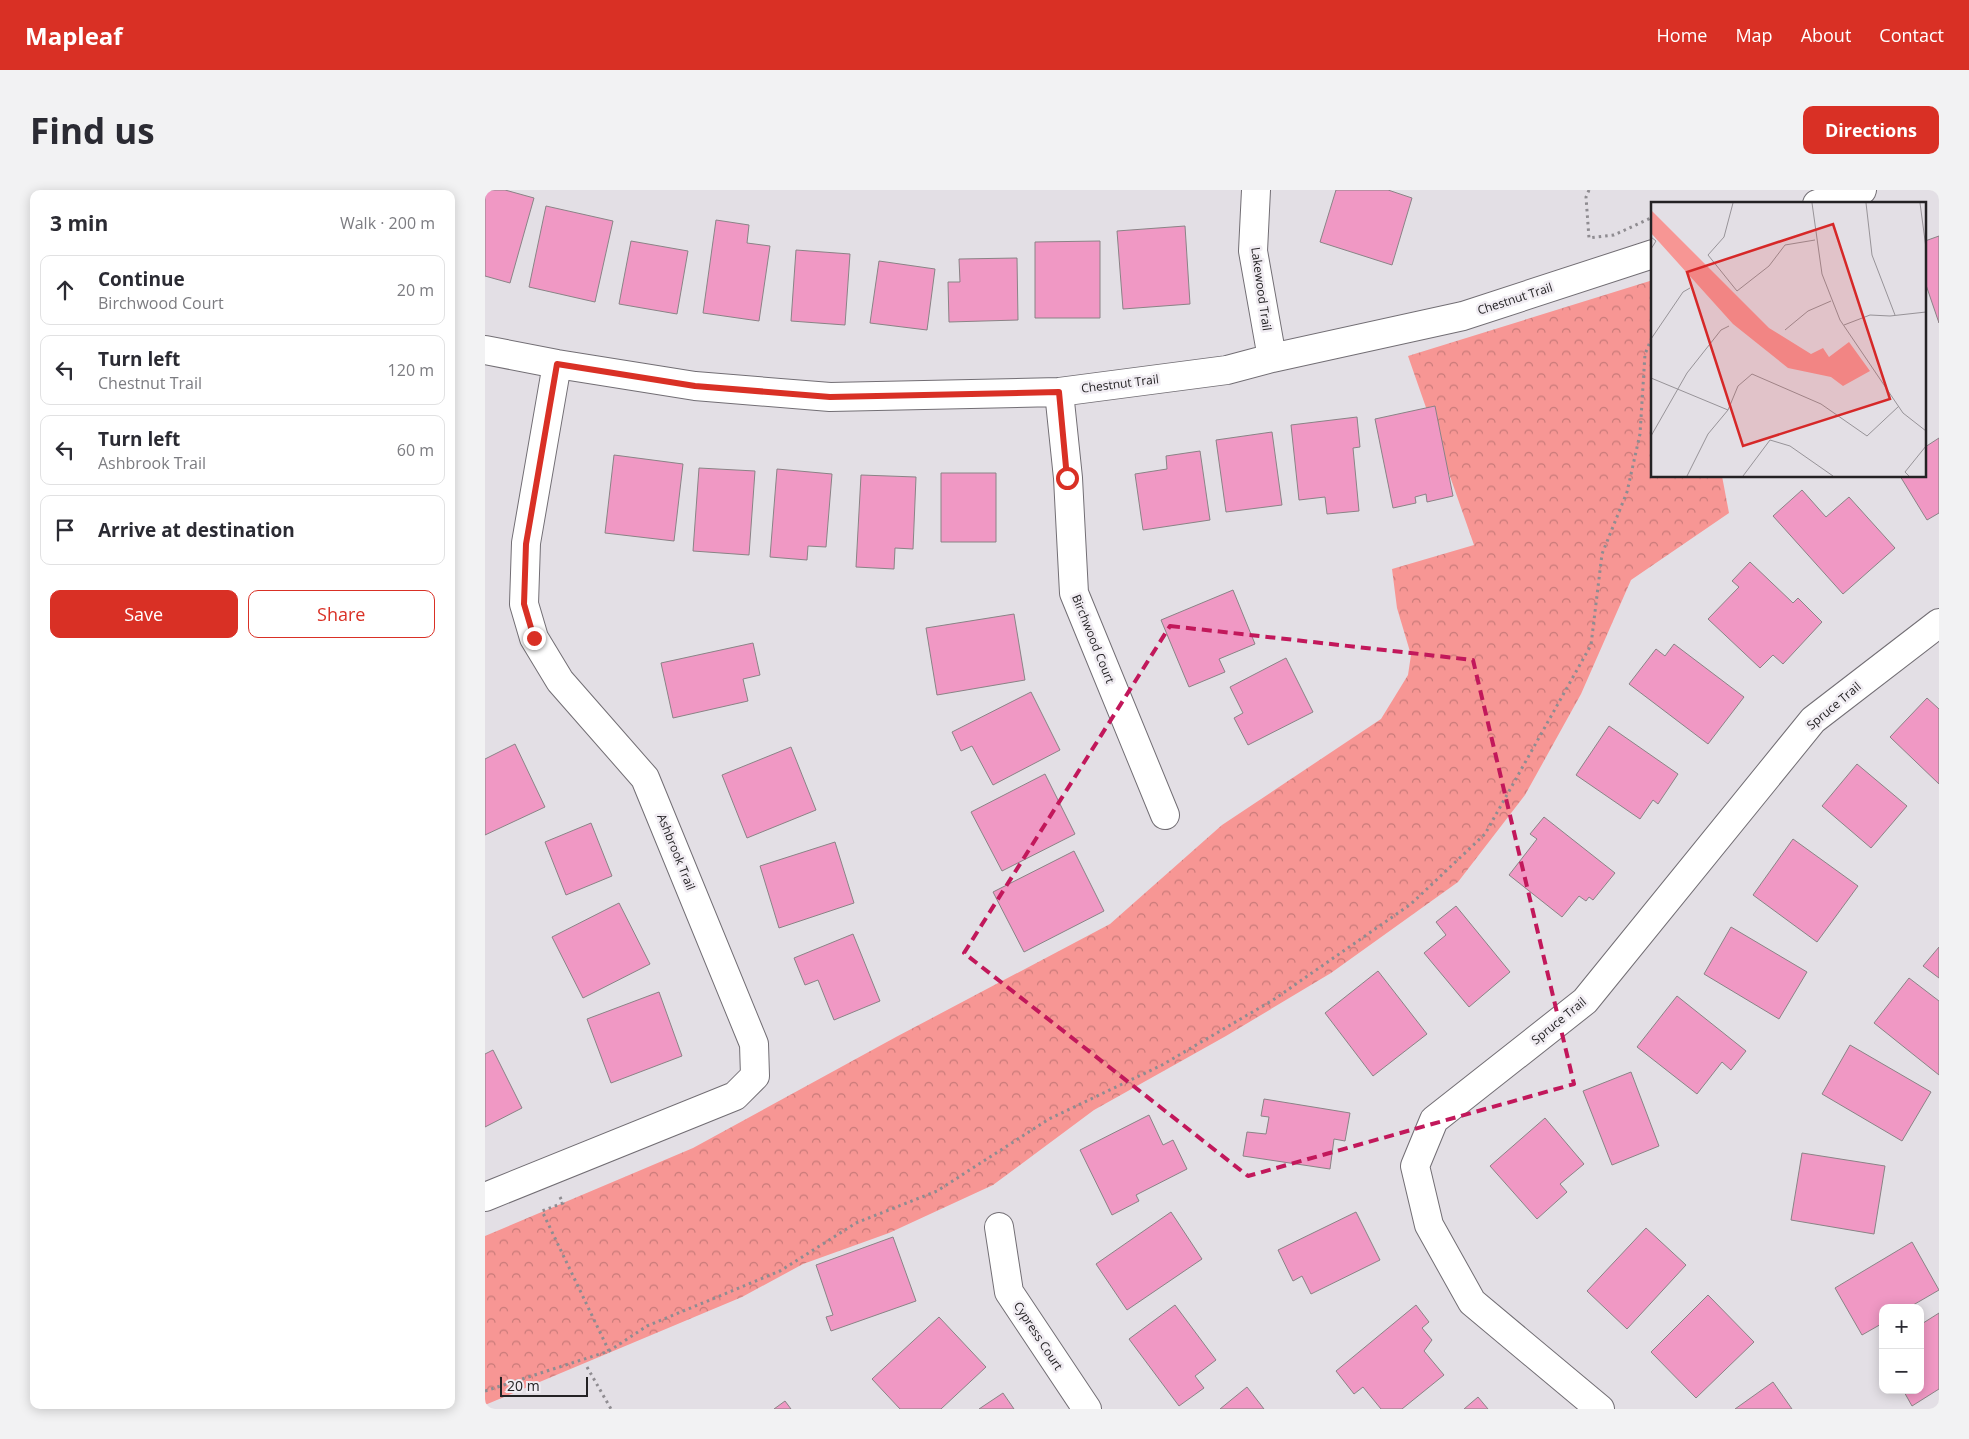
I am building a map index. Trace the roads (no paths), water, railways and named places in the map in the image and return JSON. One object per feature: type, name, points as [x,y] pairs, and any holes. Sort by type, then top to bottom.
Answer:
[{"type":"street","name":"Lakewood Trail","points":[[1256,190],[1253,251],[1272,358]]},
{"type":"street","points":[[1823,202],[1862,190]]},
{"type":"street","name":"Chestnut Trail","points":[[485,350],[557,364],[695,386],[830,397],[1059,392],[1227,370],[1272,358],[1463,316],[1651,255]]},
{"type":"street","name":"Ashbrook Trail","points":[[485,1197],[735,1096],[755,1076],[754,1044],[645,778],[560,681],[534,638],[524,604],[526,544],[557,364]]},
{"type":"street","name":"Birchwood Court","points":[[1059,392],[1067,478],[1074,593],[1165,815]]},
{"type":"street","name":"Spruce Trail","points":[[1600,1409],[1472,1302],[1429,1225],[1415,1166],[1434,1120],[1585,1002],[1813,720],[1939,623]]},
{"type":"street","name":"Cypress Court","points":[[999,1227],[1009,1292],[1087,1409]]}]
